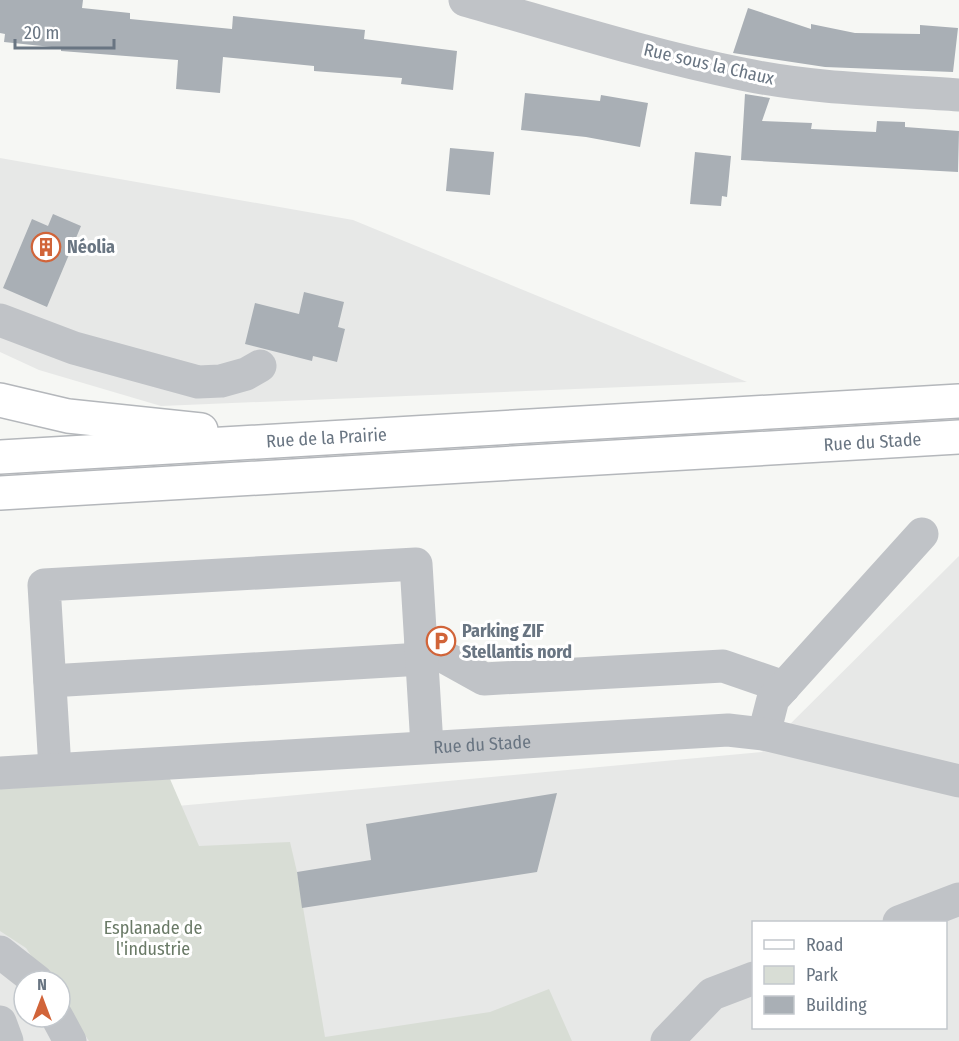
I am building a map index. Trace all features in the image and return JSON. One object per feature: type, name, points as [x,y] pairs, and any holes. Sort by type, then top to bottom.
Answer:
[{"type":"main road","points":[[0,400],[68,416],[298,440]]},
{"type":"main road","name":"Rue du Stade","points":[[653,419],[959,401]]},
{"type":"main road","name":"Rue de la Prairie","points":[[0,457],[653,419]]},
{"type":"main road","name":"Rue du Stade","points":[[643,455],[959,437]]},
{"type":"main road","name":"Rue de la Prairie","points":[[2,496],[643,455]]},
{"type":"street","name":"Rue sous la Chaux","points":[[465,0],[683,61],[743,75],[808,84],[959,95]]},
{"type":"street","points":[[0,320],[74,348],[198,382],[221,381],[246,374],[260,366]]},
{"type":"street","points":[[764,734],[773,699],[922,534]]},
{"type":"street","points":[[55,769],[44,585],[416,564],[427,746]]},
{"type":"street","points":[[50,681],[421,652],[484,679],[723,666],[784,687]]},
{"type":"street","name":"Rue du Stade","points":[[0,772],[728,730],[764,734],[959,781]]},
{"type":"street","points":[[902,921],[959,899]]},
{"type":"street","points":[[0,952],[22,969]]},
{"type":"street","points":[[667,1041],[712,994],[752,978]]},
{"type":"street","points":[[0,1022],[7,1041]]},
{"type":"shaded area","points":[[0,158],[353,220],[747,382],[161,406],[39,370],[0,352]]},
{"type":"shaded area","points":[[959,556],[959,1041],[0,1041],[0,810],[123,811],[762,752]]},
{"type":"green space","name":"Esplanade de l'industrie","points":[[170,779],[199,846],[290,842],[325,1037],[490,1012],[549,989],[572,1041],[89,1041],[72,1016],[72,969],[40,969],[26,948],[0,931],[0,789]]},
{"type":"building","points":[[0,0],[83,0],[82,8],[130,13],[130,19],[232,29],[233,16],[365,30],[364,39],[457,51],[453,90],[401,84],[402,78],[314,71],[314,66],[223,57],[220,93],[176,89],[178,60],[61,51],[61,48],[4,42],[5,34],[0,33]]},
{"type":"building","points":[[748,8],[811,29],[811,24],[855,33],[920,34],[920,25],[958,28],[953,72],[825,67],[733,53]]},
{"type":"building","points":[[525,93],[600,101],[601,95],[648,103],[640,147],[586,137],[521,130]]},
{"type":"building","points":[[745,94],[770,98],[762,121],[812,123],[811,129],[876,132],[877,121],[905,122],[905,127],[959,131],[958,172],[741,160]]},
{"type":"building","points":[[450,148],[494,152],[490,195],[446,191]]},
{"type":"building","points":[[695,152],[731,156],[727,197],[722,196],[721,206],[690,204]]},
{"type":"building","name":"Néolia","points":[[53,214],[81,226],[47,307],[3,288],[32,219],[48,226]]},
{"type":"building","points":[[304,292],[344,302],[338,327],[345,329],[337,362],[313,356],[312,361],[245,344],[255,303],[299,314]]},
{"type":"building","points":[[557,793],[537,872],[302,908],[297,872],[371,860],[366,824]]},
{"type":"place","name":"Néolia","points":[[46,247]]},
{"type":"place","name":"Parking ZIF Stellantis nord","points":[[441,641]]}]
